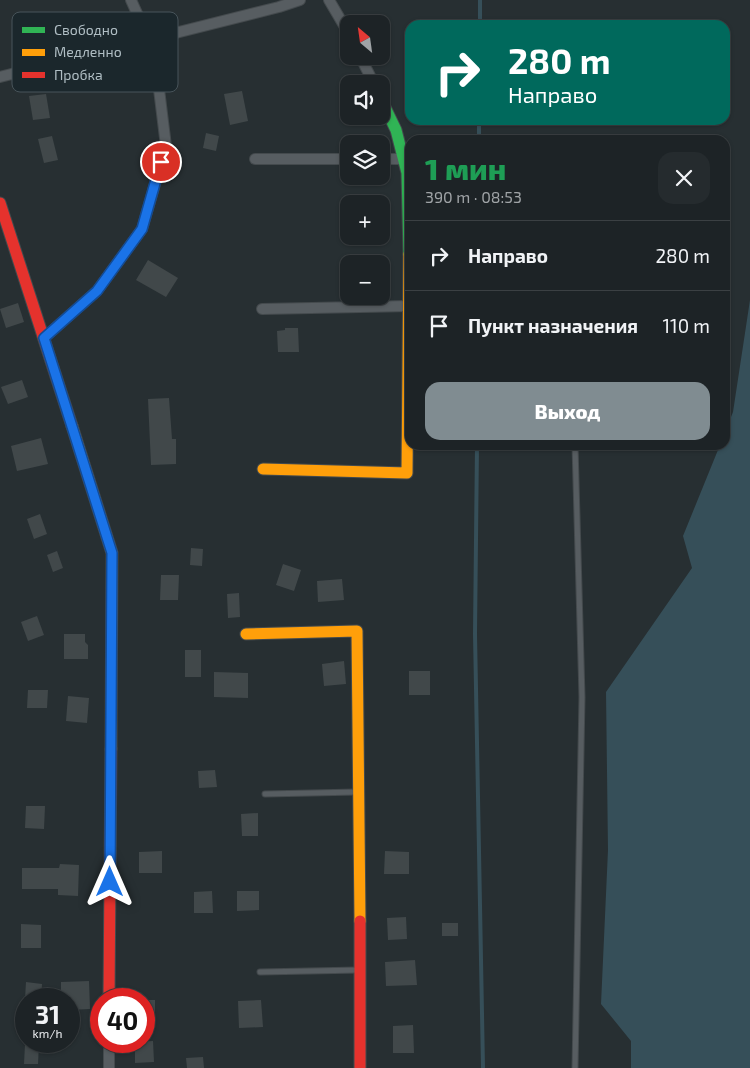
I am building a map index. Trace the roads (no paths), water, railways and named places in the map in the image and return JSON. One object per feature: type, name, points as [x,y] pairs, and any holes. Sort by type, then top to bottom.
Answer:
[{"type":"street","points":[[131,0],[136,12]]},
{"type":"street","points":[[178,32],[300,0]]},
{"type":"street","points":[[329,0],[340,19]]},
{"type":"street","points":[[44,338],[97,291],[142,229],[166,146],[160,92]]},
{"type":"street","points":[[390,118],[396,130],[405,166]]},
{"type":"street","points":[[255,159],[340,159]]},
{"type":"street","points":[[390,159],[403,159]]},
{"type":"street","points":[[0,204],[112,553],[109,988]]},
{"type":"street","points":[[262,309],[405,306]]},
{"type":"street","points":[[263,469],[407,473],[407,450]]},
{"type":"street","points":[[246,634],[357,631],[360,792],[360,1068]]},
{"type":"street","points":[[109,1053],[109,1068]]},
{"type":"lane","points":[[575,450],[582,696],[575,1068]]},
{"type":"lane","points":[[265,794],[360,792]]},
{"type":"lane","points":[[260,972],[359,970]]},
{"type":"water","points":[[750,300],[750,1068],[631,1068],[631,1041],[601,1004],[608,850],[606,692],[692,568],[683,536],[718,450],[730,450],[730,420],[733,412]]},
{"type":"waterway","points":[[480,0],[480,20]]},
{"type":"waterway","points":[[479,125],[479,135]]},
{"type":"waterway","points":[[477,450],[475,634],[483,1068]]}]
